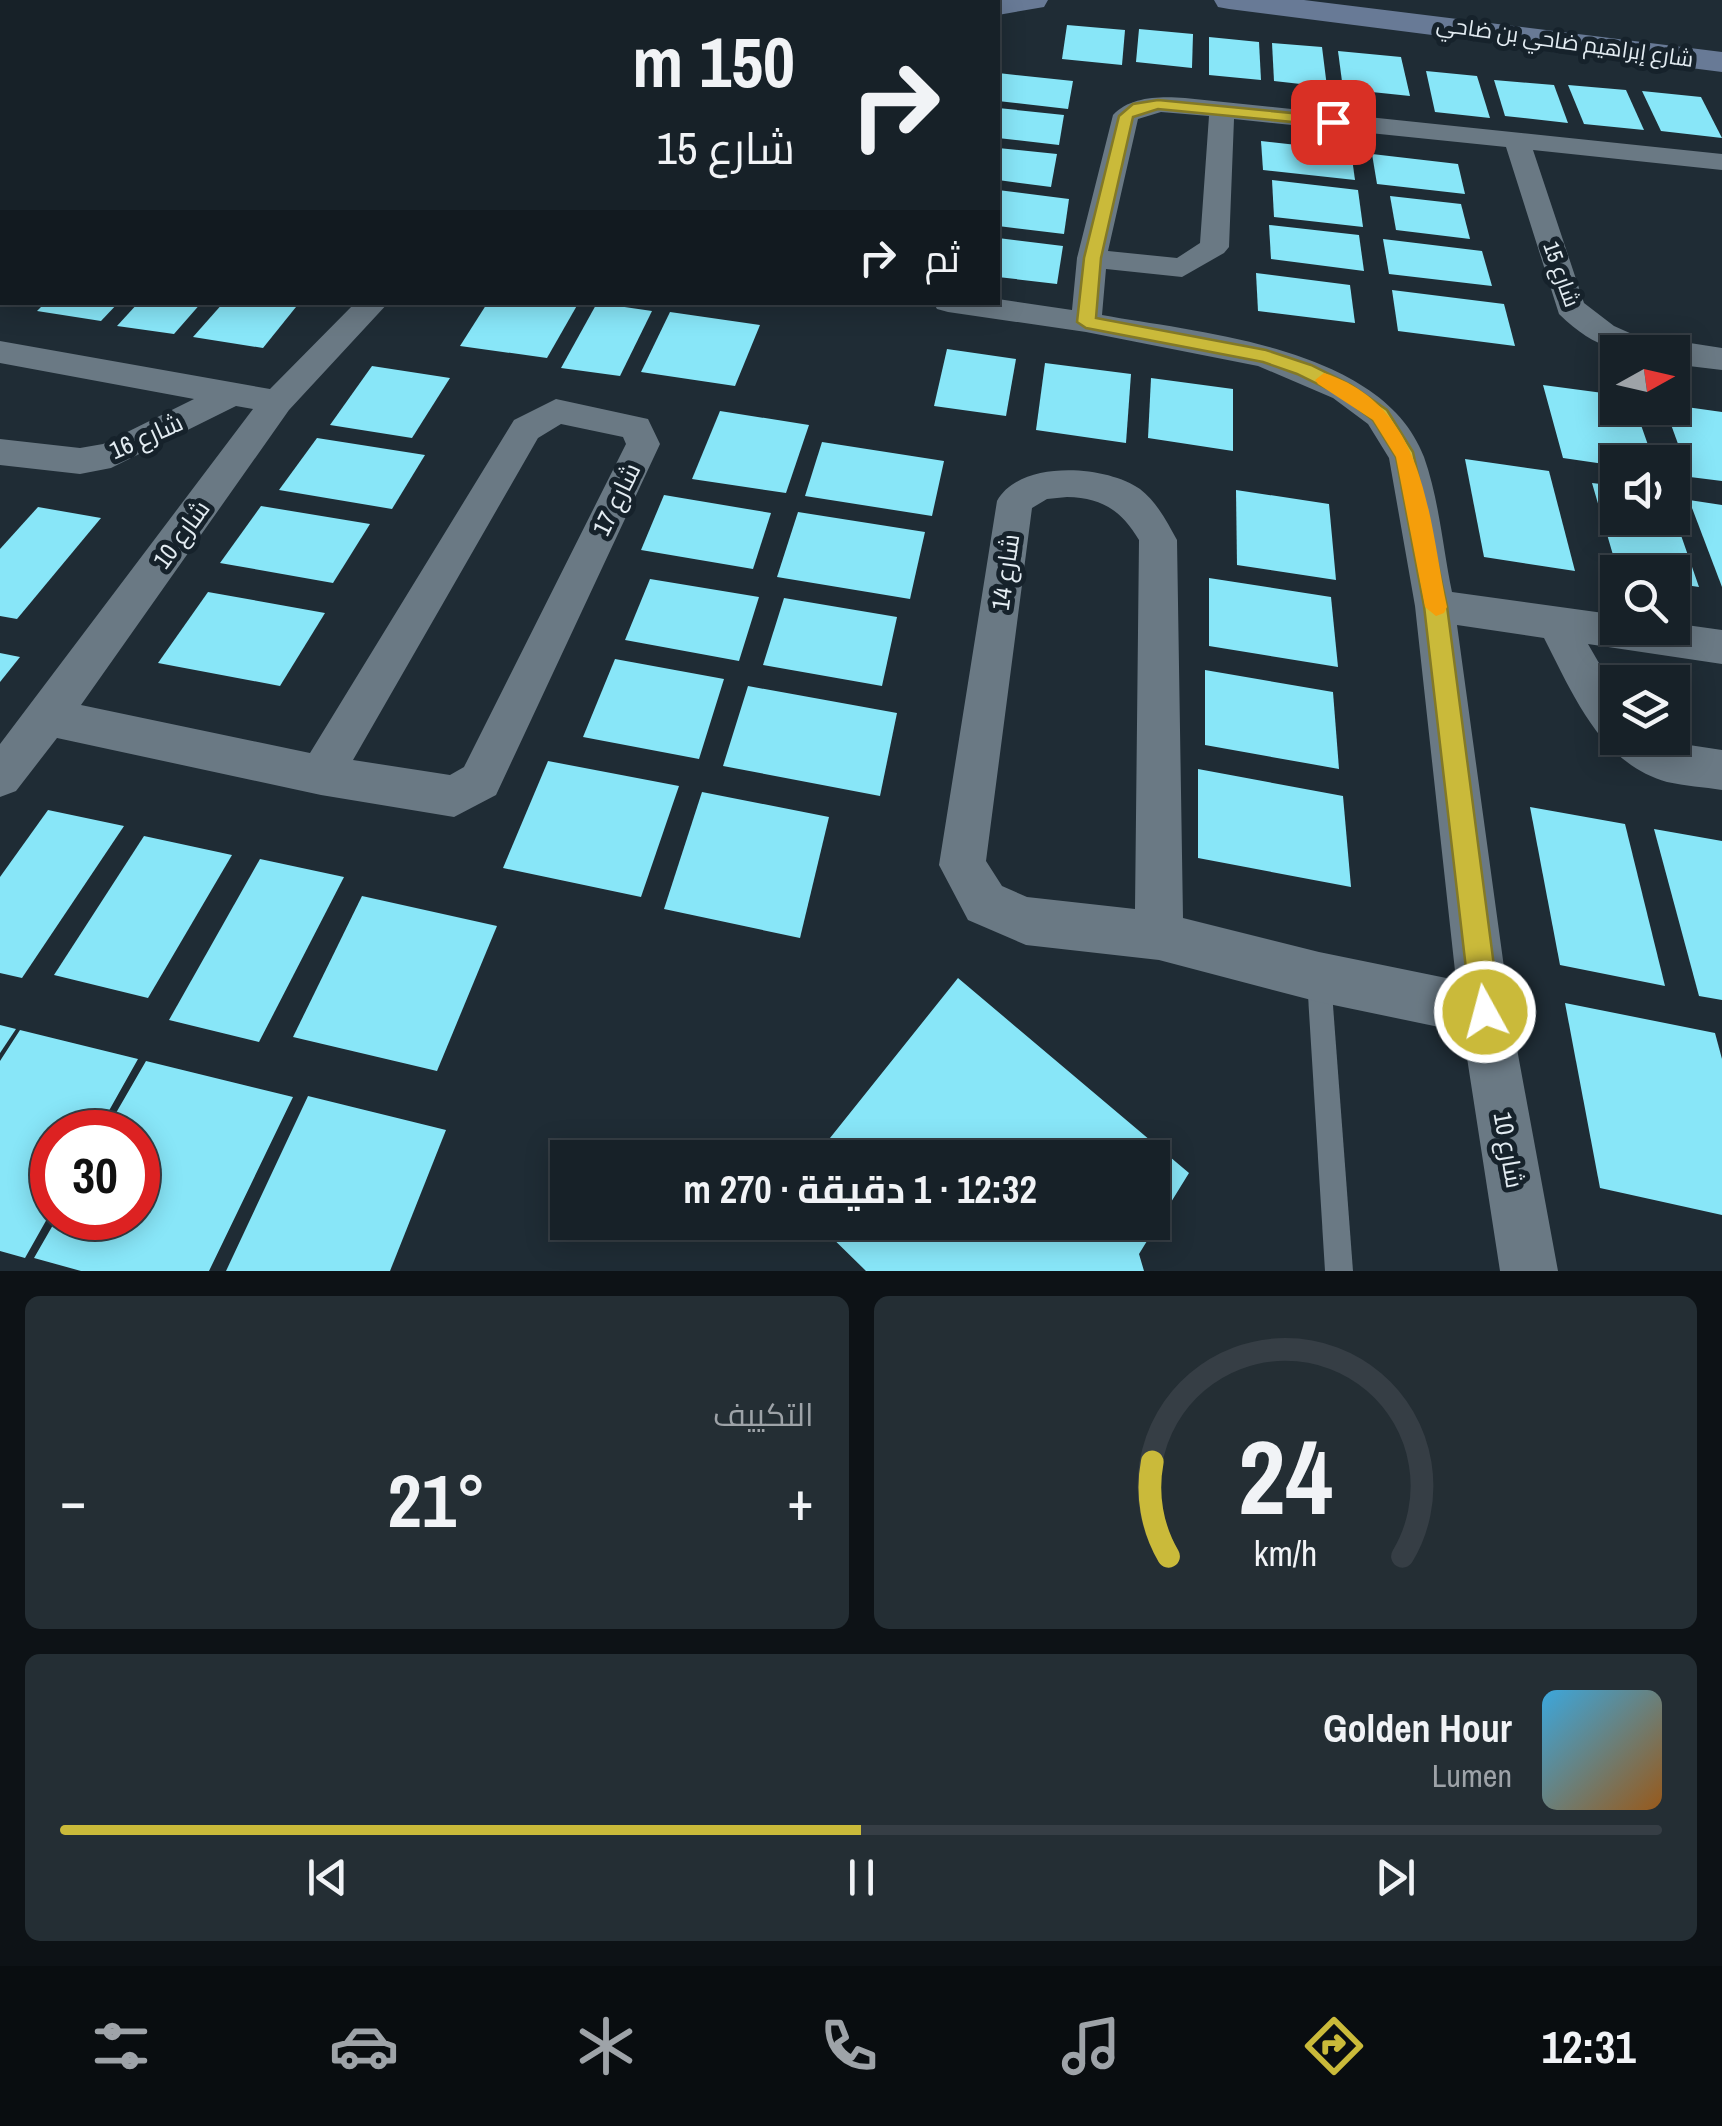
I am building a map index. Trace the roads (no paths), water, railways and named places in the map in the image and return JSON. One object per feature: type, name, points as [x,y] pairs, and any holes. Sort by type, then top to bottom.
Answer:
[{"type":"street","name":"شارع إبراهيم ضاحي بن ضاحي","points":[[1229,0],[1722,62]]},
{"type":"street","name":"شارع إبراهيم ضاحي بن ضاحي","points":[[1470,0],[1722,34]]},
{"type":"street","points":[[1086,322],[1092,258],[1126,116],[1138,108],[1158,104],[1722,162]]},
{"type":"street","points":[[1092,258],[1182,268],[1214,247],[1222,110]]},
{"type":"street","name":"شارع 15","points":[[1517,141],[1570,307],[1586,325],[1618,344],[1722,359]]},
{"type":"street","name":"شارع 10","points":[[0,777],[48,718],[277,402],[371,305]]},
{"type":"street","name":"شارع 10","points":[[969,305],[1086,322],[1266,356],[1345,390],[1380,415],[1406,457],[1436,606],[1485,1012],[1529,1271]]},
{"type":"street","name":"شارع 16","points":[[0,352],[277,402]]},
{"type":"street","name":"شارع 16","points":[[0,452],[80,461],[110,454],[228,396]]},
{"type":"street","name":"شارع 17","points":[[48,718],[321,775],[454,796],[480,781],[643,444],[636,428],[556,411],[526,429],[321,775]]},
{"type":"street","name":"شارع 14","points":[[1159,936],[1158,540],[1145,517],[1123,496],[1090,485],[1030,488],[1015,501],[962,865],[985,903],[1026,921],[1159,936],[1485,1012]]},
{"type":"street","points":[[1436,606],[1722,647]]},
{"type":"street","points":[[1557,625],[1600,706]]},
{"type":"street","points":[[1657,755],[1668,762],[1722,770]]},
{"type":"lane","points":[[1319,976],[1339,1271]]}]
